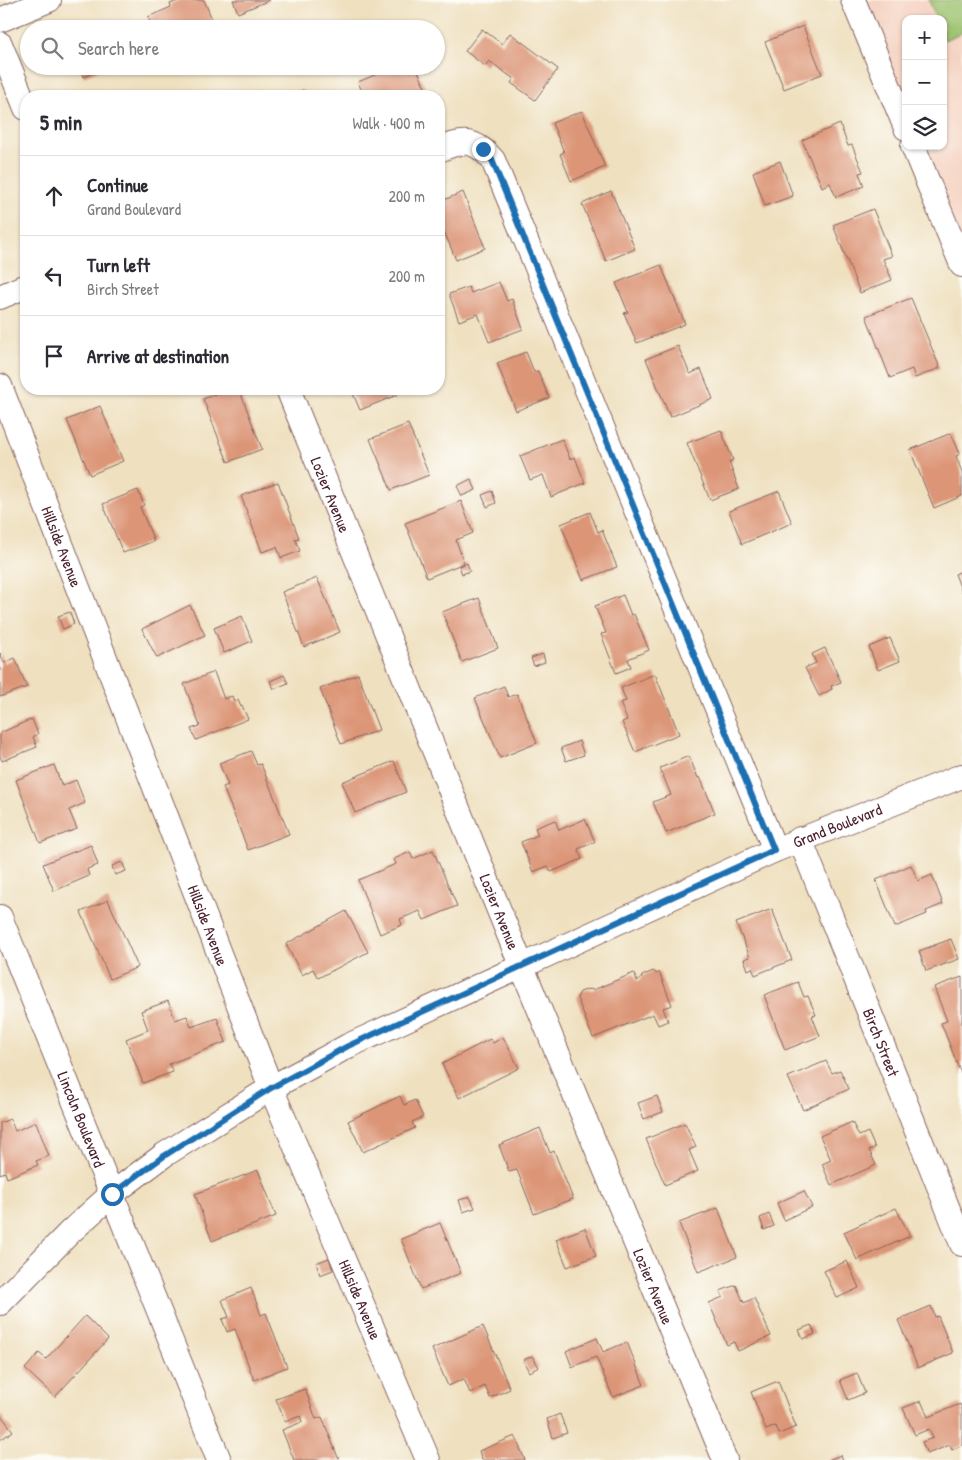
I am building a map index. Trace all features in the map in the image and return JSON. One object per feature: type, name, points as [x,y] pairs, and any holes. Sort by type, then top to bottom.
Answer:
[{"type":"street","points":[[0,20],[49,0]]},
{"type":"street","points":[[853,0],[902,118]]},
{"type":"street","points":[[0,44],[20,93]]},
{"type":"street","points":[[445,147],[454,143],[469,142],[483,149],[492,160],[774,850]]},
{"type":"street","points":[[915,150],[962,266]]},
{"type":"street","points":[[0,296],[20,288]]},
{"type":"street","name":"Hillside Avenue","points":[[0,386],[271,1088],[428,1460]]},
{"type":"street","name":"Lozier Avenue","points":[[290,395],[725,1460]]},
{"type":"street","name":"Grand Boulevard","points":[[0,1303],[70,1232],[112,1194],[164,1156],[271,1088],[348,1046],[774,850],[962,776]]},
{"type":"street","name":"Birch Street","points":[[800,840],[962,1244]]},
{"type":"street","name":"Lincoln Boulevard","points":[[0,917],[219,1460]]},
{"type":"shaded area","points":[[853,0],[962,0],[962,265],[915,150],[947,150],[947,15],[902,15],[902,118]]},
{"type":"green space","points":[[929,0],[962,0],[962,33],[947,39],[947,15],[935,15]]},
{"type":"building","points":[[180,0],[204,0],[212,20],[149,20],[148,17],[171,7],[170,4]]},
{"type":"building","points":[[233,0],[270,0],[238,13]]},
{"type":"building","points":[[803,26],[822,74],[784,89],[765,42]]},
{"type":"building","points":[[482,29],[502,44],[510,33],[558,69],[535,100],[511,83],[514,79],[489,61],[485,66],[465,51]]},
{"type":"building","points":[[375,75],[420,75],[426,90],[361,90],[358,82]]},
{"type":"building","points":[[582,111],[605,167],[571,181],[560,154],[564,152],[552,123]]},
{"type":"building","points":[[840,124],[848,146],[852,145],[863,172],[859,173],[864,186],[836,197],[830,183],[822,187],[802,140]]},
{"type":"building","points":[[780,161],[793,196],[765,206],[753,172]]},
{"type":"building","points":[[611,191],[635,249],[606,261],[582,204]]},
{"type":"building","points":[[463,192],[485,248],[456,260],[445,233],[445,200]]},
{"type":"building","points":[[873,209],[892,256],[883,259],[892,280],[860,293],[833,225]]},
{"type":"building","points":[[661,265],[685,324],[637,343],[624,313],[628,312],[616,283]]},
{"type":"building","points":[[499,282],[507,301],[512,299],[523,329],[489,342],[478,314],[459,321],[449,294],[469,287],[471,293]]},
{"type":"building","points":[[911,298],[940,368],[915,378],[912,369],[890,378],[866,316]]},
{"type":"building","points":[[678,346],[690,374],[701,369],[713,399],[670,417],[646,359]]},
{"type":"building","points":[[526,352],[534,372],[538,371],[549,398],[516,411],[497,363]]},
{"type":"building","points":[[213,395],[241,395],[262,449],[228,462],[203,399]]},
{"type":"building","points":[[354,395],[397,395],[360,410]]},
{"type":"building","points":[[100,406],[123,461],[90,475],[67,420]]},
{"type":"building","points":[[408,424],[429,475],[391,490],[370,439]]},
{"type":"building","points":[[721,430],[733,460],[729,462],[739,489],[710,500],[687,443]]},
{"type":"building","points":[[951,433],[960,454],[956,456],[962,472],[962,496],[934,508],[910,450]]},
{"type":"building","points":[[562,439],[570,459],[575,457],[585,483],[551,497],[543,475],[530,480],[520,456]]},
{"type":"building","points":[[471,479],[476,490],[462,496],[457,486]]},
{"type":"building","points":[[278,482],[299,538],[295,539],[300,551],[281,558],[277,547],[262,552],[241,496]]},
{"type":"building","points":[[138,490],[144,505],[140,507],[154,541],[123,553],[103,504]]},
{"type":"building","points":[[492,491],[496,503],[487,507],[482,495]]},
{"type":"building","points":[[779,491],[792,523],[742,544],[729,511]]},
{"type":"building","points":[[461,501],[473,533],[456,540],[464,563],[427,578],[405,523]]},
{"type":"building","points":[[590,512],[598,532],[602,530],[617,567],[583,580],[561,524]]},
{"type":"building","points":[[467,563],[470,571],[462,574],[459,566]]},
{"type":"building","points":[[962,571],[962,592],[955,574]]},
{"type":"building","points":[[317,578],[340,632],[304,647],[282,592]]},
{"type":"building","points":[[623,595],[631,615],[634,614],[649,650],[628,659],[631,667],[616,673],[601,634],[606,633],[595,606]]},
{"type":"building","points":[[479,598],[498,648],[462,662],[442,612]]},
{"type":"building","points":[[190,605],[205,635],[157,658],[142,629]]},
{"type":"building","points":[[70,612],[74,624],[63,629],[58,616]]},
{"type":"building","points":[[242,616],[252,641],[224,653],[214,628]]},
{"type":"building","points":[[890,638],[900,661],[878,670],[869,647]]},
{"type":"building","points":[[825,648],[841,682],[831,686],[832,689],[819,696],[805,668],[816,663],[812,654]]},
{"type":"building","points":[[0,653],[4,663],[15,658],[27,687],[0,697]]},
{"type":"building","points":[[543,654],[545,662],[534,666],[531,658]]},
{"type":"building","points":[[214,672],[224,699],[232,696],[234,702],[238,700],[248,719],[196,740],[191,729],[200,726],[184,684]]},
{"type":"building","points":[[358,674],[379,730],[341,744],[320,689]]},
{"type":"building","points":[[655,674],[679,734],[635,752],[622,722],[627,720],[620,703],[626,701],[621,688]]},
{"type":"building","points":[[284,675],[288,683],[274,689],[270,681]]},
{"type":"building","points":[[504,686],[508,697],[517,694],[537,743],[500,758],[475,698]]},
{"type":"building","points":[[32,719],[38,734],[33,737],[37,747],[2,761],[0,756],[0,733]]},
{"type":"building","points":[[579,741],[584,755],[566,761],[561,748]]},
{"type":"building","points":[[251,751],[257,765],[261,764],[289,834],[248,850],[223,787],[228,785],[219,763]]},
{"type":"building","points":[[689,756],[715,813],[666,833],[653,802],[671,795],[660,768]]},
{"type":"building","points":[[394,761],[406,792],[355,813],[342,782]]},
{"type":"building","points":[[54,765],[62,786],[76,780],[85,803],[69,810],[77,829],[40,843],[16,780]]},
{"type":"building","points":[[585,819],[595,842],[578,849],[582,859],[551,872],[548,866],[533,872],[521,842],[538,835],[535,828],[555,820],[559,830]]},
{"type":"building","points":[[91,845],[98,865],[87,869],[89,876],[54,891],[43,864]]},
{"type":"building","points":[[433,850],[457,906],[424,920],[420,911],[400,919],[402,925],[380,934],[358,880],[396,864],[394,859],[410,852],[413,859]]},
{"type":"building","points":[[122,862],[126,871],[115,875],[112,866]]},
{"type":"building","points":[[911,865],[918,881],[932,875],[943,904],[926,911],[927,914],[895,927],[876,880]]},
{"type":"building","points":[[108,900],[138,967],[110,979],[81,912]]},
{"type":"building","points":[[772,909],[792,960],[755,975],[752,968],[748,970],[744,959],[750,957],[736,923]]},
{"type":"building","points":[[346,911],[368,952],[318,978],[313,969],[302,975],[286,944]]},
{"type":"building","points":[[951,939],[959,959],[926,971],[919,951]]},
{"type":"building","points":[[653,971],[657,974],[659,972],[672,1005],[663,1008],[668,1021],[658,1025],[653,1014],[593,1038],[577,998],[580,992],[589,989],[593,990],[634,973],[637,981],[642,976]]},
{"type":"building","points":[[962,977],[962,1076],[941,1023],[947,1021],[934,987]]},
{"type":"building","points":[[798,982],[804,997],[808,996],[816,1015],[812,1016],[820,1036],[785,1050],[764,995]]},
{"type":"building","points":[[168,1001],[175,1020],[187,1016],[191,1027],[217,1018],[226,1042],[169,1064],[173,1072],[143,1083],[126,1039],[148,1030],[141,1011]]},
{"type":"building","points":[[503,1037],[519,1068],[459,1098],[442,1064],[490,1039],[493,1043]]},
{"type":"building","points":[[826,1061],[832,1073],[840,1070],[849,1089],[803,1110],[788,1077]]},
{"type":"building","points":[[400,1096],[404,1105],[415,1100],[423,1117],[412,1122],[415,1128],[363,1152],[348,1121]]},
{"type":"building","points":[[657,1096],[663,1112],[644,1119],[638,1103]]},
{"type":"building","points":[[10,1119],[15,1131],[36,1122],[49,1156],[36,1161],[38,1165],[7,1178],[5,1172],[0,1174],[0,1123]]},
{"type":"building","points":[[852,1122],[859,1136],[868,1132],[875,1148],[869,1150],[876,1165],[831,1185],[822,1164],[831,1160],[820,1136]]},
{"type":"building","points":[[685,1123],[696,1147],[689,1150],[698,1171],[665,1185],[646,1139]]},
{"type":"building","points":[[540,1128],[550,1153],[554,1151],[573,1199],[534,1214],[517,1170],[509,1172],[499,1145]]},
{"type":"building","points":[[258,1170],[276,1216],[212,1241],[195,1194]]},
{"type":"building","points":[[804,1191],[812,1207],[784,1220],[777,1203]]},
{"type":"building","points":[[470,1197],[475,1208],[463,1212],[459,1200]]},
{"type":"building","points":[[718,1208],[737,1257],[698,1272],[679,1223]]},
{"type":"building","points":[[896,1208],[910,1236],[857,1260],[844,1232]]},
{"type":"building","points":[[769,1214],[774,1226],[764,1230],[760,1218]]},
{"type":"building","points":[[440,1223],[461,1273],[421,1289],[401,1239]]},
{"type":"building","points":[[585,1228],[596,1256],[567,1267],[556,1239]]},
{"type":"building","points":[[329,1258],[333,1270],[320,1275],[316,1263]]},
{"type":"building","points":[[847,1261],[859,1288],[837,1298],[824,1271]]},
{"type":"building","points":[[736,1285],[744,1303],[754,1298],[771,1336],[738,1351],[734,1342],[727,1345],[709,1303],[723,1297],[720,1291]]},
{"type":"building","points":[[251,1288],[261,1315],[266,1313],[287,1367],[254,1380],[235,1329],[227,1332],[222,1319],[229,1317],[222,1300]]},
{"type":"building","points":[[931,1306],[935,1317],[938,1316],[953,1353],[918,1368],[898,1320]]},
{"type":"building","points":[[85,1316],[108,1339],[55,1397],[25,1369],[39,1353],[46,1359]]},
{"type":"building","points":[[811,1325],[815,1334],[803,1339],[799,1330]]},
{"type":"building","points":[[483,1326],[510,1389],[490,1398],[485,1386],[470,1393],[464,1379],[448,1386],[432,1349]]},
{"type":"building","points":[[597,1338],[603,1352],[627,1342],[644,1385],[613,1397],[596,1357],[572,1367],[566,1351]]},
{"type":"building","points":[[532,1356],[539,1367],[529,1372],[523,1360]]},
{"type":"building","points":[[857,1373],[865,1393],[848,1400],[840,1380]]},
{"type":"building","points":[[778,1381],[796,1427],[779,1434],[776,1426],[766,1430],[751,1392]]},
{"type":"building","points":[[305,1389],[316,1419],[322,1417],[339,1460],[294,1460],[282,1430],[302,1422],[300,1416],[285,1422],[276,1399]]},
{"type":"building","points":[[921,1401],[928,1417],[960,1404],[962,1409],[962,1445],[952,1450],[950,1445],[927,1454],[922,1442],[933,1438],[929,1429],[915,1435],[903,1408]]},
{"type":"building","points":[[0,1414],[13,1431],[0,1440]]},
{"type":"building","points":[[560,1414],[567,1433],[553,1438],[547,1419]]},
{"type":"building","points":[[515,1436],[525,1460],[482,1460],[479,1451]]},
{"type":"building","points":[[841,1455],[843,1460],[828,1460]]},
{"type":"route","points":[[112,1194],[164,1156],[271,1088],[348,1046],[774,850],[492,160],[483,149]]}]
